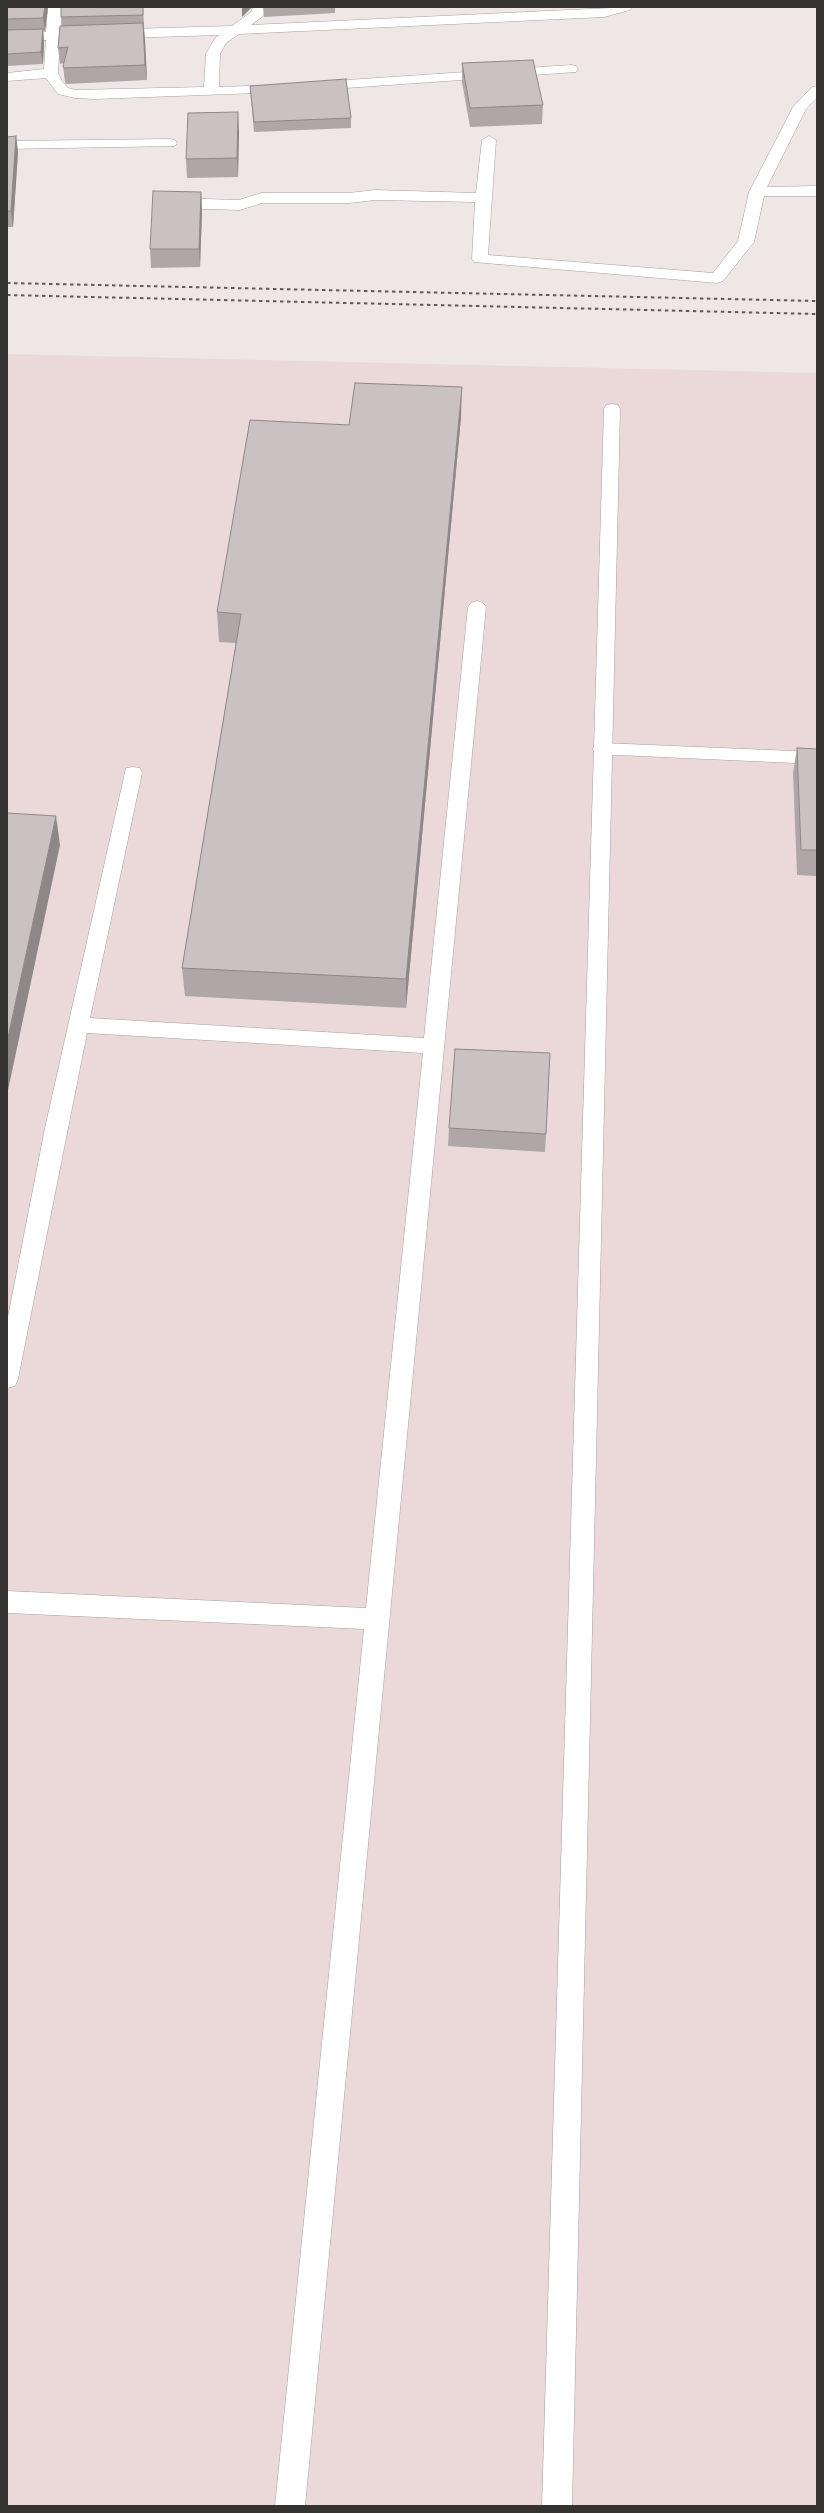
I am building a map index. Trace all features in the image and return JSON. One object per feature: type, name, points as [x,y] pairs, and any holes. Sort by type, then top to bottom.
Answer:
[{"type":"street","points":[[55,7],[51,73],[55,84],[63,91],[75,94],[211,92],[296,88],[571,69]]},
{"type":"street","points":[[211,92],[213,54],[220,41],[257,14],[260,7]]},
{"type":"street","points":[[7,37],[54,34],[234,30],[468,12],[604,13],[625,7]]},
{"type":"street","points":[[7,77],[51,73]]},
{"type":"street","points":[[489,140],[483,198],[480,259],[717,278],[746,242],[757,192],[800,107],[817,90]]},
{"type":"street","points":[[7,145],[170,143]]},
{"type":"street","points":[[757,192],[817,191]]},
{"type":"street","points":[[158,203],[240,204],[261,198],[349,198],[375,195],[483,198]]},
{"type":"street","points":[[557,2506],[612,409]]},
{"type":"street","points":[[290,2506],[477,607]]},
{"type":"street","points":[[602,749],[817,758]]},
{"type":"street","points":[[7,1380],[78,1025],[133,773]]},
{"type":"street","points":[[78,1025],[434,1046]]},
{"type":"street","points":[[7,1602],[377,1619]]},
{"type":"shaded area","points":[[7,354],[817,373],[817,2506],[7,2506]]},
{"type":"building","points":[[7,7],[45,7],[43,18],[7,19]]},
{"type":"building","points":[[61,7],[143,7],[143,15],[61,17]]},
{"type":"building","points":[[143,23],[145,65],[64,68],[63,66],[68,47],[58,48],[60,26]]},
{"type":"building","points":[[43,29],[41,52],[7,54],[7,30]]},
{"type":"building","points":[[533,60],[543,105],[470,108],[462,63]]},
{"type":"building","points":[[346,79],[351,118],[254,122],[250,86]]},
{"type":"building","points":[[238,112],[237,158],[186,159],[188,113]]},
{"type":"building","points":[[16,136],[11,211],[7,211],[7,137]]},
{"type":"building","points":[[153,191],[201,192],[199,249],[150,249]]},
{"type":"building","points":[[355,383],[462,387],[406,979],[182,968],[241,614],[217,612],[250,420],[349,425]]},
{"type":"building","points":[[797,748],[817,749],[817,850],[801,850]]},
{"type":"building","points":[[7,813],[56,816],[7,1042]]},
{"type":"building","points":[[455,1049],[550,1053],[546,1134],[449,1128]]},
{"type":"railway","points":[[7,283],[817,301]]},
{"type":"railway","points":[[7,295],[817,314]]}]
